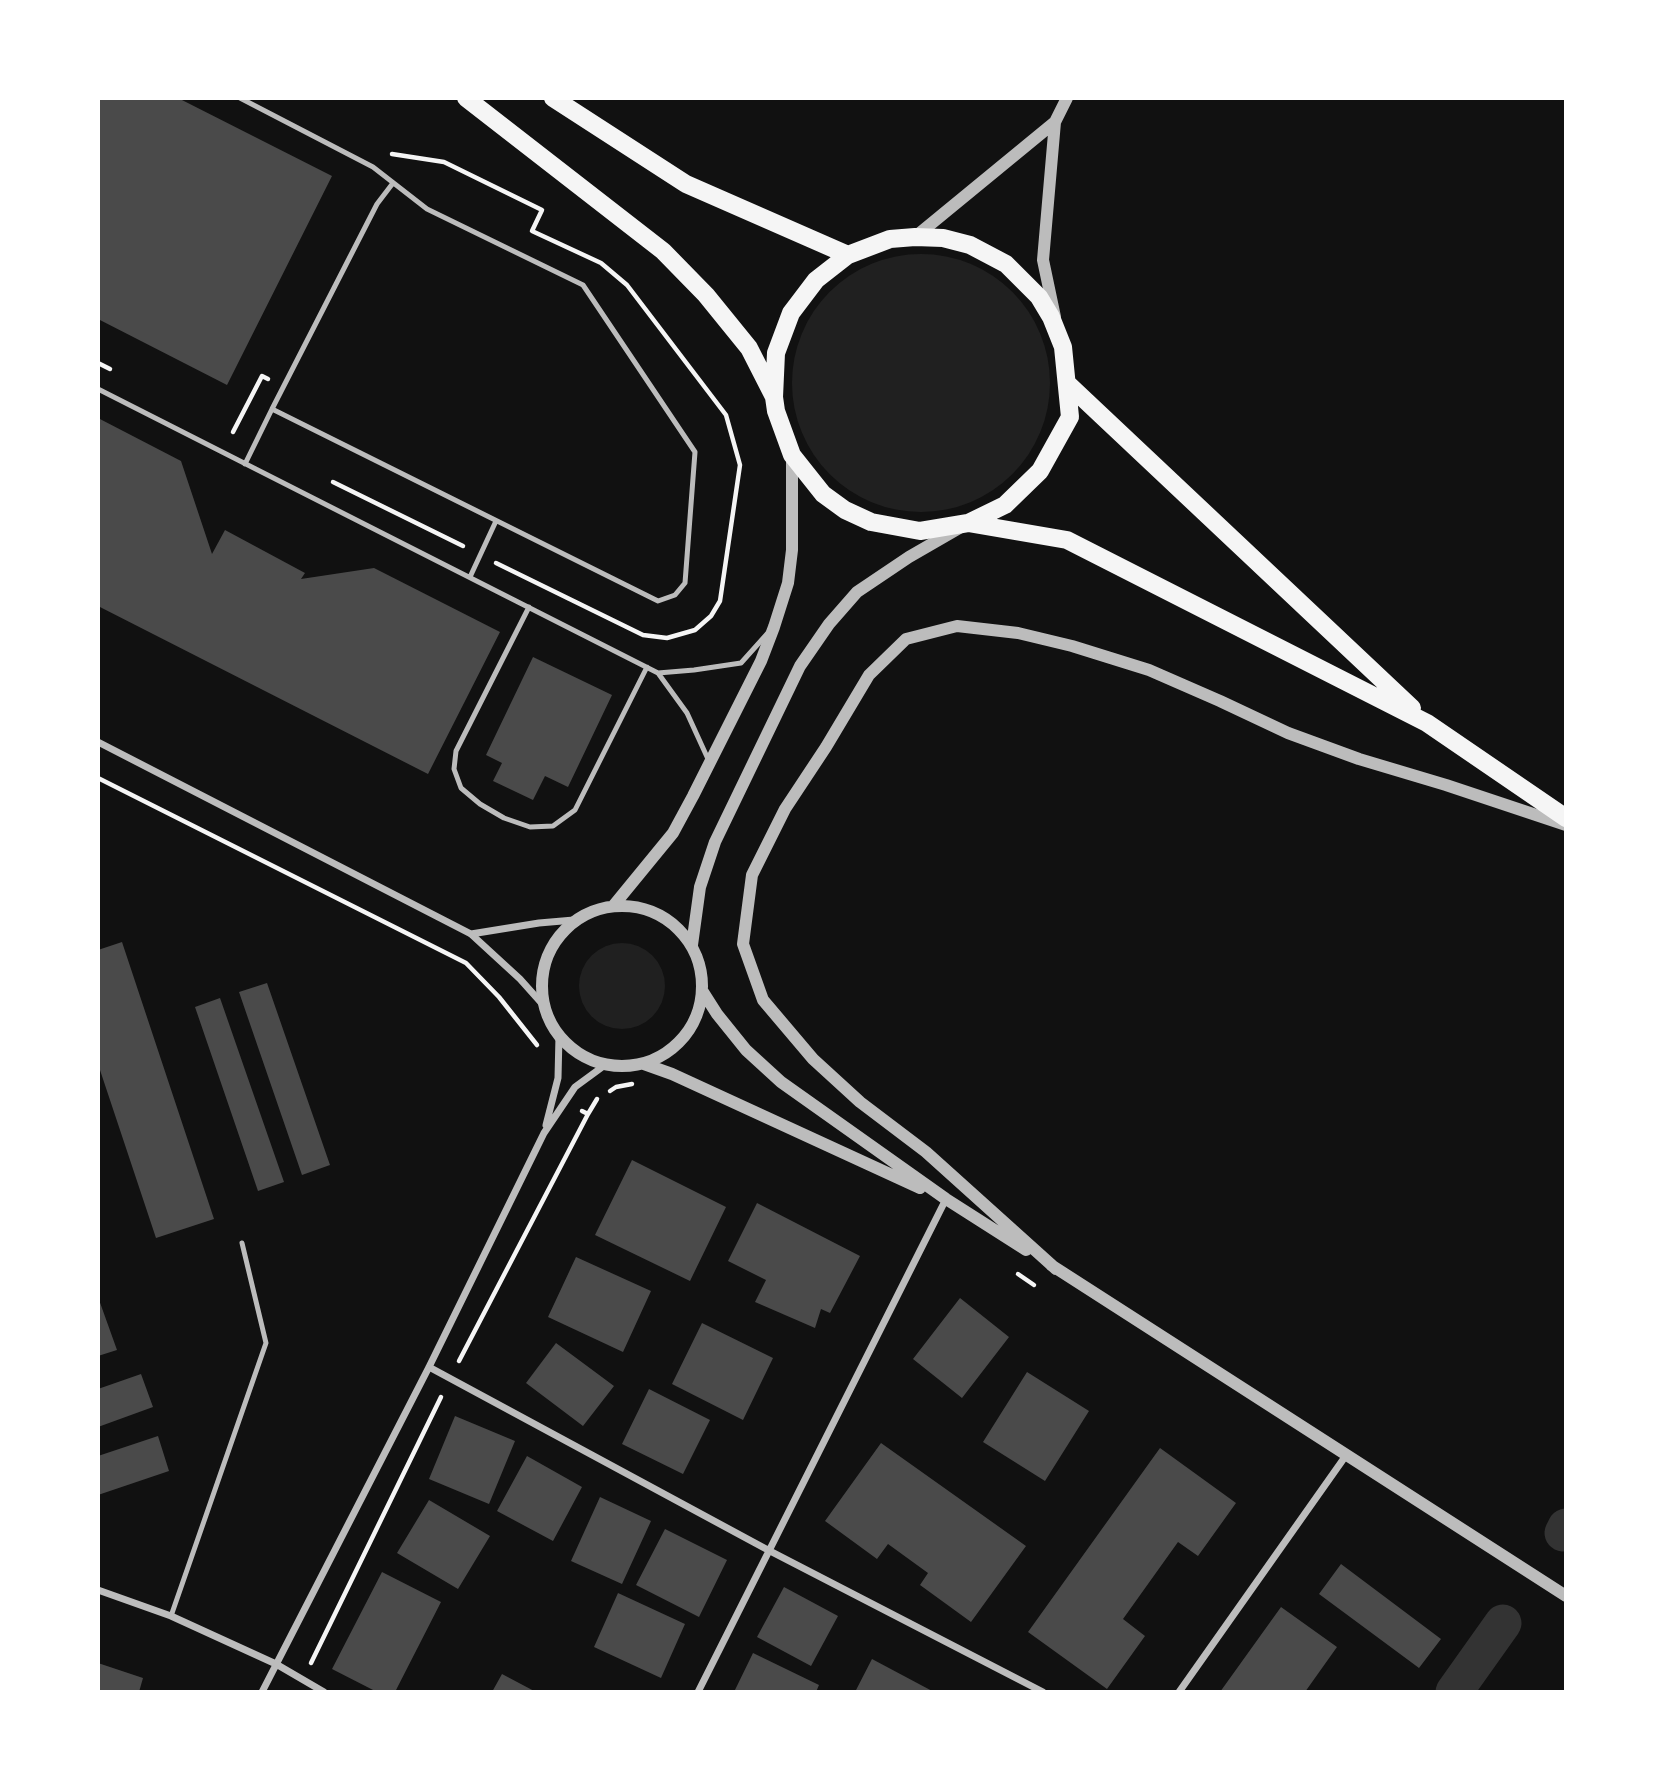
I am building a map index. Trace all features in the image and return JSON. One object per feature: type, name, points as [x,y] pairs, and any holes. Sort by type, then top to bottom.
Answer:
[{"type":"main road","points":[[466,98],[663,251],[706,295],[749,348],[774,397]]},
{"type":"main road","points":[[553,98],[686,184],[848,255]]},
{"type":"main road","points":[[943,238],[970,245],[1006,264],[1040,297],[1063,346],[1070,417],[1040,471],[1005,505],[968,523],[920,531],[871,522],[845,510],[823,494],[792,455],[776,411],[776,353],[791,313],[816,280],[848,255],[890,239],[943,238]]},
{"type":"main road","points":[[1068,384],[1427,723]]},
{"type":"main road","points":[[968,523],[1067,540],[1427,723],[1566,818]]},
{"type":"street","points":[[1058,331],[1043,260],[1055,122],[1067,98]]},
{"type":"street","points":[[915,237],[1055,122]]},
{"type":"street","points":[[614,905],[673,833],[761,661],[788,583],[792,550],[792,455]]},
{"type":"street","points":[[692,945],[700,887],[715,842],[800,666],[829,624],[857,592],[909,557],[968,523]]},
{"type":"street","points":[[1056,1269],[926,1152],[860,1102],[813,1059],[764,1000],[743,944],[752,875],[785,809],[869,675],[906,639],[957,626],[1018,633],[1072,646],[1149,670],[1288,733],[1566,825]]},
{"type":"street","points":[[98,742],[471,934],[520,979],[545,1007]]},
{"type":"street","points":[[614,905],[630,905],[659,914],[672,922],[692,945],[701,967],[703,992],[698,1016],[684,1037],[666,1054],[644,1064],[606,1065],[580,1054],[559,1036],[545,1007],[541,983],[546,959],[557,938],[574,920],[593,910],[614,905]]},
{"type":"street","points":[[471,934],[574,920]]},
{"type":"street","points":[[703,992],[746,1050],[781,1082],[946,1199],[1566,1596]]},
{"type":"street","points":[[544,1133],[558,1078],[559,1036]]},
{"type":"street","points":[[644,1064],[672,1074],[946,1199]]},
{"type":"street","points":[[262,1692],[429,1367],[544,1133],[575,1087],[606,1065]]},
{"type":"street","points":[[698,1692],[946,1199]]},
{"type":"street","points":[[429,1367],[768,1550],[1043,1692]]},
{"type":"street","points":[[1179,1692],[1347,1454]]},
{"type":"street","points":[[98,1590],[171,1616],[276,1664],[324,1692]]},
{"type":"lane","points":[[240,98],[373,167],[427,209],[583,285],[695,453],[685,583],[676,594],[658,601],[272,409]]},
{"type":"lane","points":[[245,464],[377,204],[393,183]]},
{"type":"lane","points":[[98,389],[658,673],[687,713],[710,763]]},
{"type":"lane","points":[[470,577],[496,521]]},
{"type":"lane","points":[[529,607],[456,751],[454,769],[461,788],[480,804],[504,818],[530,827],[553,826],[575,810],[647,667]]},
{"type":"lane","points":[[658,673],[741,663],[774,627]]},
{"type":"lane","points":[[171,1616],[265,1343],[242,1243]]},
{"type":"path","points":[[332,481],[643,635],[667,638],[695,630],[711,616],[720,601],[740,465],[726,415],[627,285],[601,263],[532,231],[542,209],[444,162],[394,155],[383,150],[373,167]]},
{"type":"path","points":[[98,363],[110,369]]},
{"type":"path","points":[[233,432],[256,443]]},
{"type":"path","points":[[98,778],[466,963],[499,997],[539,1047]]},
{"type":"path","points":[[302,1680],[450,1379],[587,1114],[565,1101]]},
{"type":"shaded area","points":[[921,254],[946,257],[982,269],[1003,283],[1021,301],[1040,334],[1050,383],[1047,408],[1035,444],[1021,465],[1003,483],[970,502],[921,512],[896,509],[860,497],[839,483],[821,465],[802,432],[792,383],[795,358],[807,322],[821,301],[839,283],[872,264]]},
{"type":"shaded area","points":[[614,943],[630,943],[653,955],[662,969],[665,986],[662,1003],[653,1017],[630,1029],[614,1029],[598,1022],[586,1010],[579,994],[579,978],[586,962],[598,950]]},
{"type":"building","points":[[98,98],[178,98],[332,176],[227,385],[98,319]]},
{"type":"building","points":[[98,418],[181,461],[212,554],[225,530],[305,573],[301,579],[374,568],[500,632],[428,774],[98,606]]},
{"type":"building","points":[[533,657],[612,695],[568,787],[545,776],[533,800],[493,781],[502,763],[486,755]]},
{"type":"building","points":[[122,942],[214,1219],[156,1238],[98,1064],[98,950]]},
{"type":"building","points":[[267,983],[330,1165],[302,1175],[239,992]]},
{"type":"building","points":[[220,998],[284,1182],[258,1191],[195,1007]]},
{"type":"building","points":[[632,1160],[726,1207],[690,1281],[595,1235]]},
{"type":"building","points":[[757,1203],[860,1256],[830,1313],[821,1309],[815,1328],[755,1302],[766,1280],[728,1261]]},
{"type":"building","points":[[576,1257],[651,1291],[623,1352],[548,1317]]},
{"type":"building","points":[[98,1297],[117,1350],[98,1356]]},
{"type":"building","points":[[960,1298],[1009,1337],[962,1398],[913,1359]]},
{"type":"building","points":[[702,1323],[773,1358],[743,1420],[672,1384]]},
{"type":"building","points":[[556,1343],[614,1386],[583,1426],[526,1383]]},
{"type":"building","points":[[1027,1372],[1089,1411],[1045,1481],[983,1442]]},
{"type":"building","points":[[141,1374],[153,1407],[98,1427],[98,1389]]},
{"type":"building","points":[[649,1389],[710,1420],[683,1474],[622,1444]]},
{"type":"building","points":[[455,1416],[515,1441],[489,1504],[429,1479]]},
{"type":"building","points":[[158,1436],[169,1471],[98,1495],[98,1456]]},
{"type":"building","points":[[881,1443],[1026,1546],[971,1622],[920,1585],[928,1573],[888,1544],[877,1559],[825,1521]]},
{"type":"building","points":[[1160,1448],[1236,1503],[1198,1556],[1178,1542],[1123,1619],[1145,1636],[1107,1689],[1028,1632]]},
{"type":"building","points":[[527,1456],[582,1487],[553,1541],[497,1511]]},
{"type":"building","points":[[600,1497],[651,1521],[622,1584],[571,1561]]},
{"type":"building","points":[[429,1500],[490,1536],[458,1589],[397,1553]]},
{"type":"building","points":[[665,1529],[727,1560],[699,1617],[636,1585]]},
{"type":"building","points":[[1341,1564],[1441,1639],[1419,1668],[1319,1594]]},
{"type":"building","points":[[382,1572],[441,1602],[395,1692],[377,1692],[332,1669]]},
{"type":"building","points":[[784,1587],[838,1616],[811,1666],[757,1637]]},
{"type":"building","points":[[618,1593],[685,1624],[661,1678],[594,1647]]},
{"type":"building","points":[[1281,1607],[1337,1647],[1305,1692],[1220,1692]]},
{"type":"building","points":[[753,1653],[819,1685],[816,1692],[734,1692]]},
{"type":"building","points":[[872,1659],[934,1692],[855,1692]]},
{"type":"building","points":[[98,1663],[143,1678],[139,1692],[98,1692]]},
{"type":"building","points":[[502,1674],[536,1692],[492,1692]]},
{"type":"waterway","points":[[1563,1533],[1566,1527]]},
{"type":"waterway","points":[[1454,1692],[1503,1623]]}]
